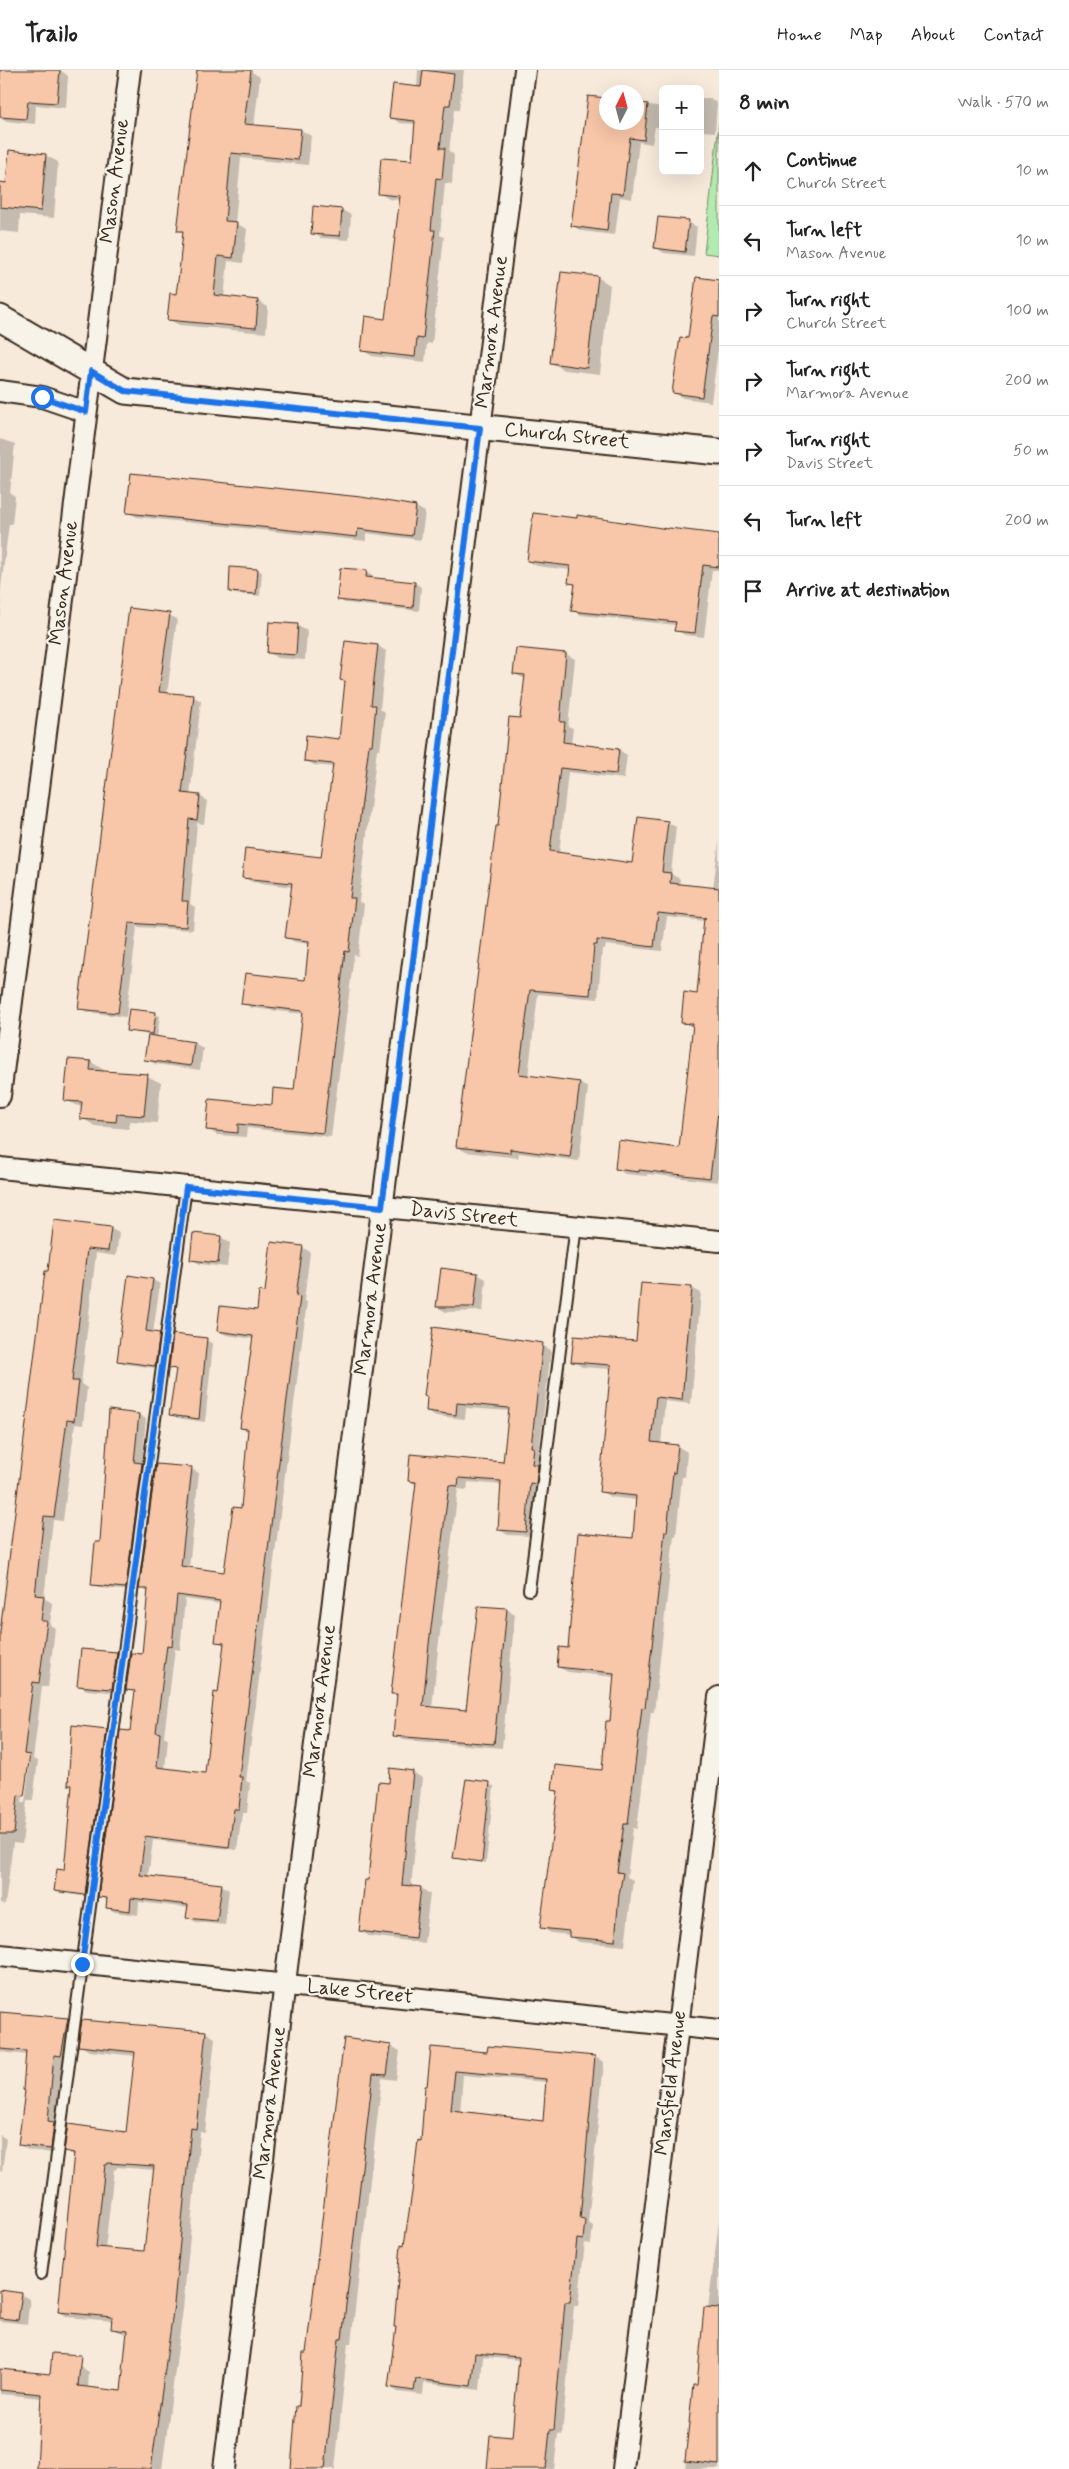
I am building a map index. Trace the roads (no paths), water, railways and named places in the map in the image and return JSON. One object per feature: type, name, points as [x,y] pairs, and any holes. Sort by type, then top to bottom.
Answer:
[{"type":"street","name":"Mason Avenue","points":[[0,1096],[130,70]]},
{"type":"street","name":"Marmora Avenue","points":[[224,2469],[525,70]]},
{"type":"street","name":"Church Street","points":[[0,318],[125,391],[719,452]]},
{"type":"street","points":[[0,391],[42,397],[86,412]]},
{"type":"street","name":"Davis Street","points":[[0,1168],[719,1241]]},
{"type":"street","name":"Mansfield Avenue","points":[[622,2469],[719,1697]]},
{"type":"street","name":"Lake Street","points":[[0,1955],[719,2030]]},
{"type":"lane","points":[[41,2274],[186,1187]]},
{"type":"lane","points":[[529,1590],[576,1226]]}]
